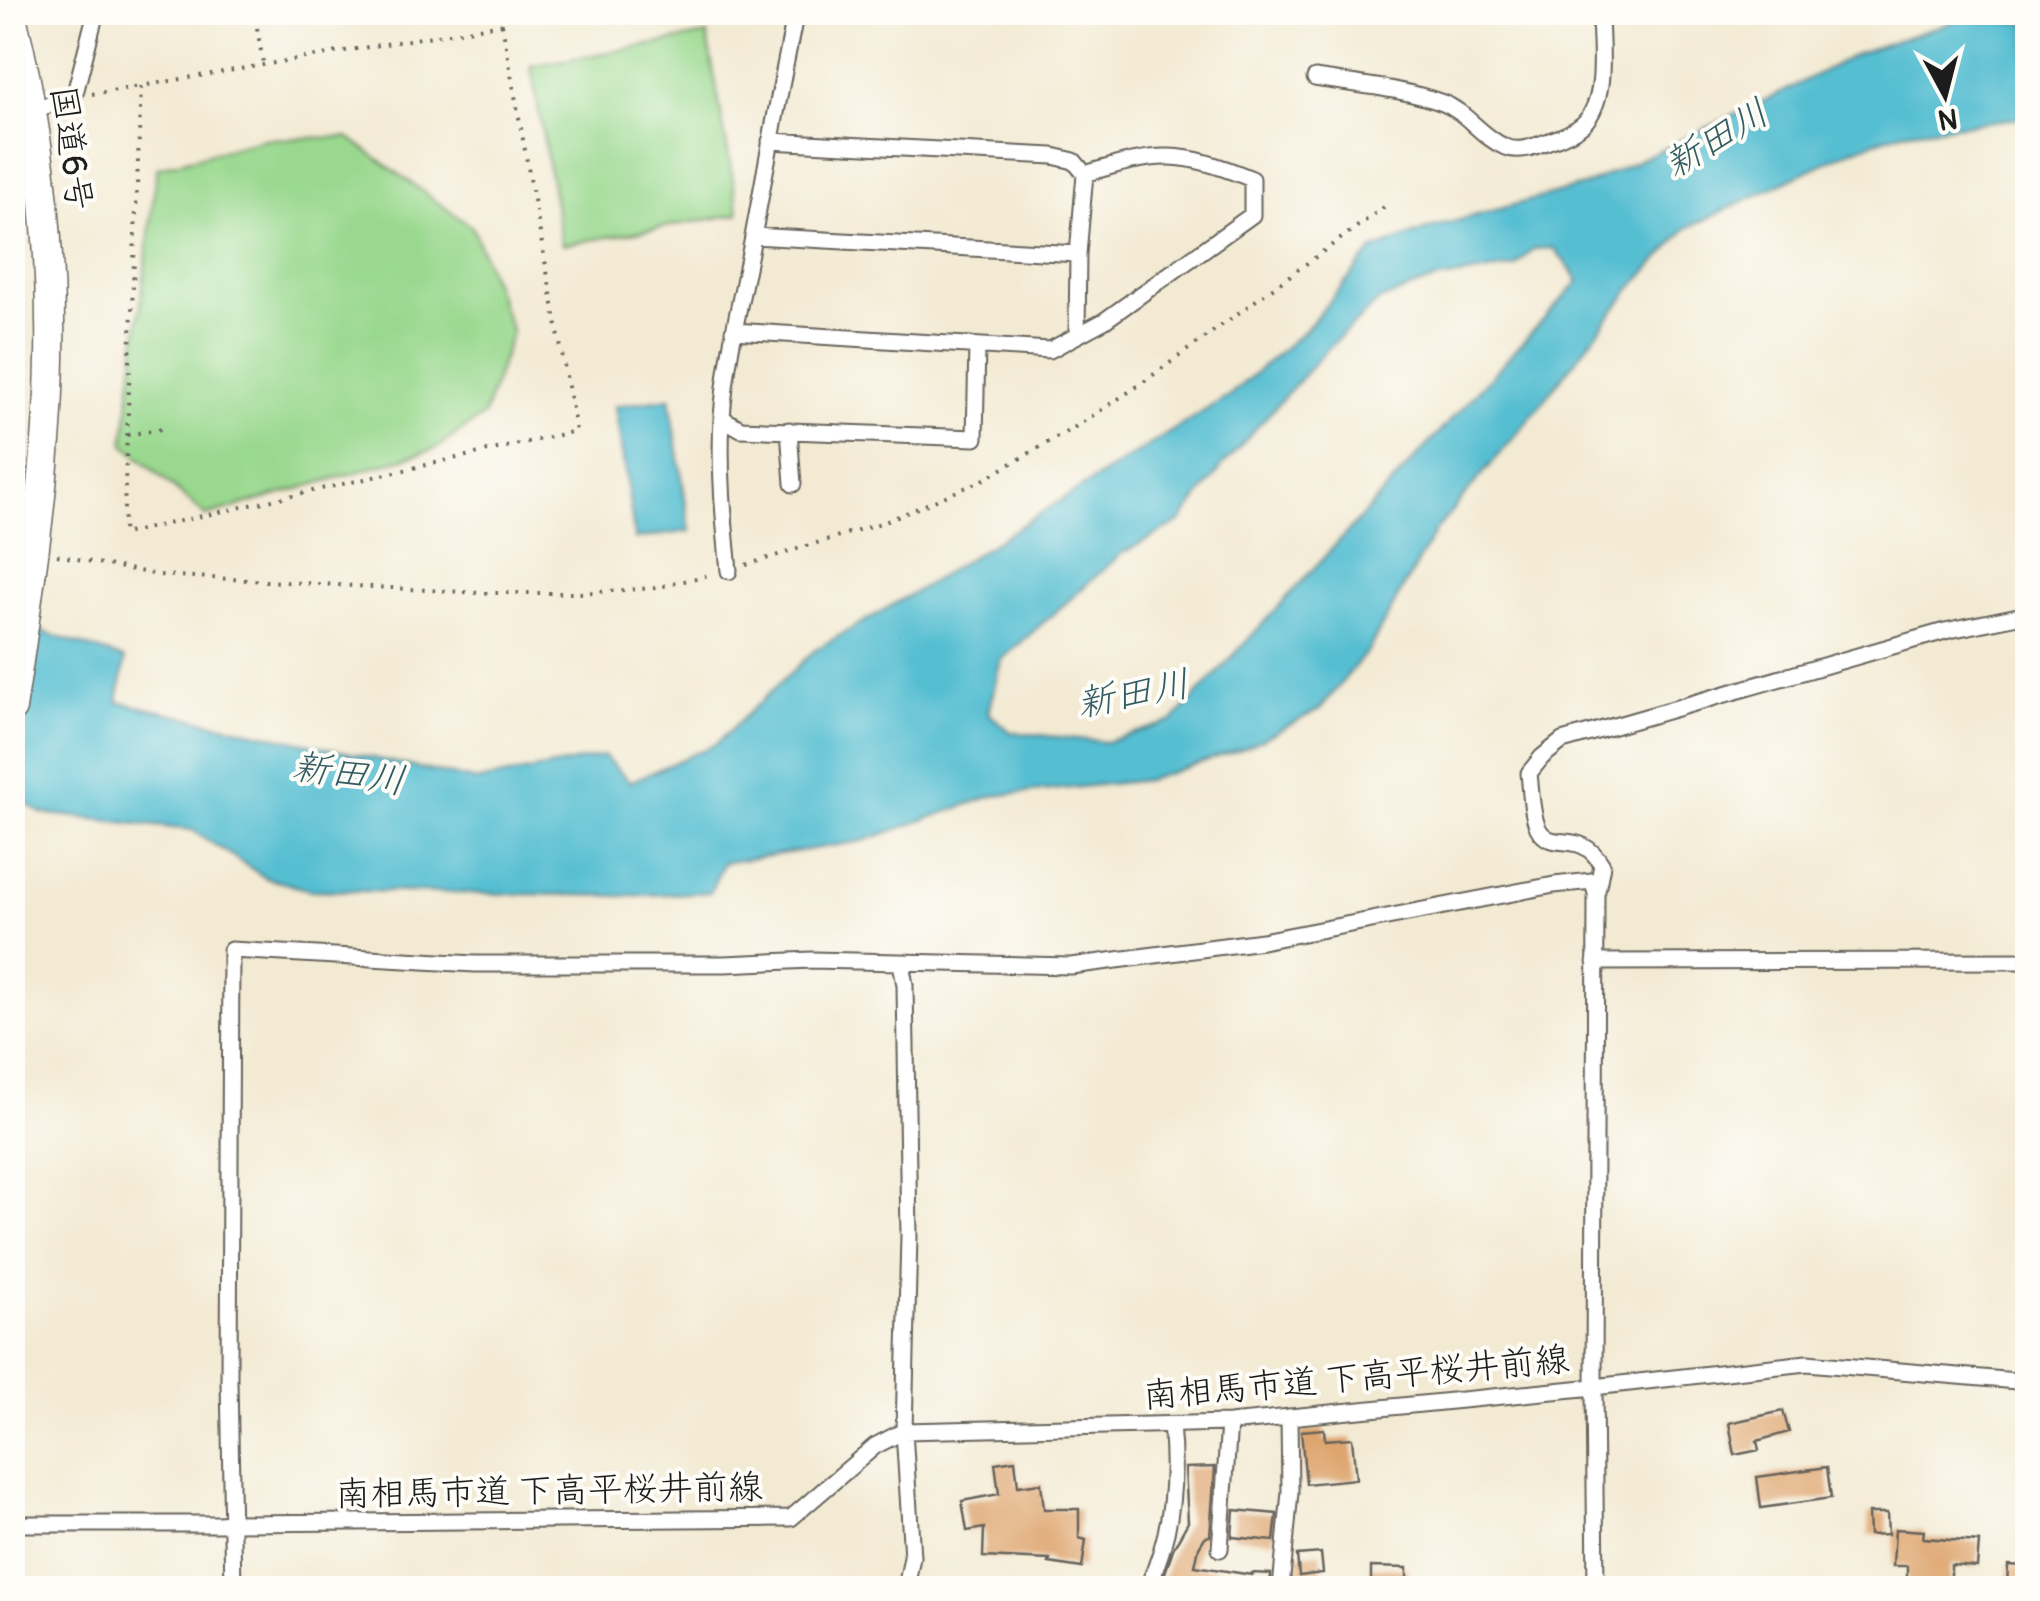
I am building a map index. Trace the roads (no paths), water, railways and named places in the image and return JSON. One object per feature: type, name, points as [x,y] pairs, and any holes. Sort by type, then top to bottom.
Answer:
[{"type":"highway","name":"国道6号","points":[[12,17],[38,149],[50,302],[44,464],[12,708]]},
{"type":"street","points":[[42,107],[74,97],[96,12]]},
{"type":"street","points":[[729,570],[722,490],[722,418],[733,331],[764,159],[796,12]]},
{"type":"street","points":[[1315,78],[1449,105],[1476,130],[1509,150],[1532,148],[1568,134],[1594,111],[1600,79],[1600,12]]},
{"type":"street","points":[[770,142],[1054,156],[1074,161],[1085,174],[1078,254],[1078,334]]},
{"type":"street","points":[[733,331],[1050,350],[1104,321],[1252,216],[1252,179],[1207,161],[1170,156],[1134,159],[1085,174]]},
{"type":"street","points":[[753,236],[1078,254]]},
{"type":"street","points":[[722,418],[741,428],[975,438],[977,346]]},
{"type":"street","points":[[789,430],[794,484]]},
{"type":"street","points":[[1596,1588],[1595,962],[1596,894],[1602,865],[1592,848],[1580,842],[1563,843],[1548,838],[1539,830],[1529,773],[1542,756],[1562,741],[1945,631],[2028,614]]},
{"type":"street","points":[[232,1588],[230,950],[476,964],[812,960],[1072,966],[1262,941],[1554,885],[1592,881],[1596,894]]},
{"type":"street","points":[[1595,962],[2028,960]]},
{"type":"street","points":[[901,963],[909,1236],[904,1431],[912,1557],[906,1588]]},
{"type":"street","name":"南相馬市道 下高平桜井前線","points":[[12,1524],[792,1518],[875,1446],[904,1431],[1229,1423],[1806,1363],[2028,1382]]},
{"type":"street","points":[[1281,1588],[1290,1492],[1289,1417]]},
{"type":"street","points":[[1220,1550],[1229,1423]]},
{"type":"street","points":[[1147,1588],[1162,1558],[1172,1497],[1171,1425]]},
{"type":"water","name":"新田川","points":[[1959,20],[2027,23],[2027,117],[1902,132],[1856,148],[1687,228],[1631,289],[1435,531],[1369,649],[1320,709],[1247,747],[1148,780],[992,796],[863,841],[723,863],[710,892],[621,896],[310,890],[266,878],[192,830],[41,813],[27,804],[13,802],[13,622],[125,659],[118,702],[478,781],[604,756],[630,782],[716,744],[815,650],[1231,394],[1305,330],[1372,251],[1427,229],[1586,185],[1858,53]],"holes":[[[1554,248],[1579,281],[1173,721],[1106,742],[1011,732],[988,713],[1001,660],[1121,554],[1180,522],[1224,464],[1329,347],[1380,300],[1434,280],[1515,267],[1533,249]]]},
{"type":"water","points":[[670,398],[690,531],[635,539],[615,406]]}]
